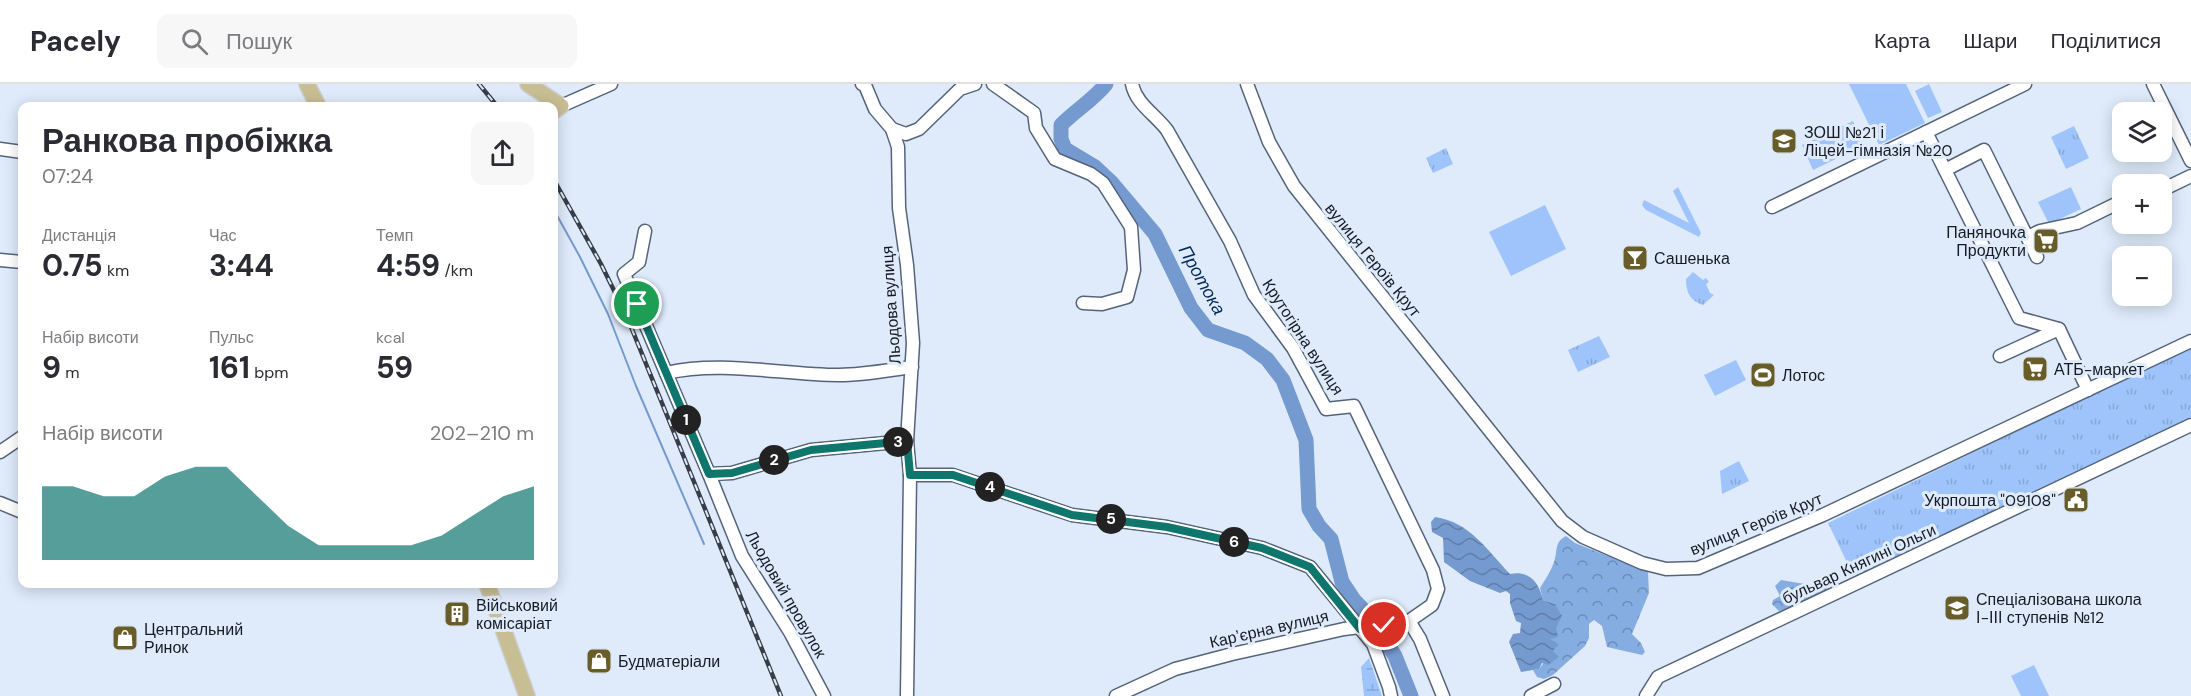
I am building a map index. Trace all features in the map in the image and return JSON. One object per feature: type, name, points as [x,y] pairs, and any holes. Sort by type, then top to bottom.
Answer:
[{"type":"main road","points":[[307,84],[316,102]]},
{"type":"main road","points":[[528,84],[550,102]]},
{"type":"main road","points":[[488,588],[526,696]]},
{"type":"street","points":[[558,107],[594,88],[611,84]]},
{"type":"street","name":"Льодова вулиця","points":[[864,84],[875,109],[892,129],[898,147],[899,208],[907,266],[913,344],[907,441],[910,475],[907,696]]},
{"type":"street","points":[[892,129],[906,134],[919,129],[960,89],[975,84]]},
{"type":"street","points":[[993,84],[1022,107],[1034,113],[1036,128],[1055,159],[1091,174],[1103,183],[1131,227],[1134,270],[1127,297],[1102,304],[1083,303]]},
{"type":"street","name":"Крутогірна вулиця","points":[[1132,84],[1136,97],[1167,130],[1230,241],[1254,295],[1298,355],[1326,408],[1354,406],[1433,570],[1438,590],[1432,605],[1409,621]]},
{"type":"street","name":"вулиця Героїв Крут","points":[[1247,84],[1269,142],[1294,186],[1562,521],[1583,537],[1642,563],[1666,569],[1698,568],[1823,515],[2191,341]]},
{"type":"street","points":[[1772,207],[2025,84]]},
{"type":"street","points":[[2153,84],[2191,161]]},
{"type":"street","points":[[1926,132],[2019,318],[2059,329],[2088,390]]},
{"type":"street","points":[[0,149],[18,151]]},
{"type":"street","points":[[1945,170],[1984,150],[2037,257]]},
{"type":"street","points":[[2172,185],[2191,176]]},
{"type":"street","points":[[2028,237],[2040,231],[2078,223],[2112,206]]},
{"type":"street","name":"Льодовий провулок","points":[[645,231],[639,262],[624,274],[742,556],[790,632],[824,696]]},
{"type":"street","points":[[0,260],[18,262]]},
{"type":"street","points":[[2000,356],[2059,329]]},
{"type":"street","points":[[666,373],[691,367],[841,375],[912,367]]},
{"type":"street","name":"бульвар Княгині Ольги","points":[[1646,696],[1658,677],[2191,425]]},
{"type":"street","points":[[0,452],[18,440]]},
{"type":"street","points":[[709,474],[732,473],[811,450],[907,441]]},
{"type":"street","points":[[910,475],[953,475],[1072,515],[1167,527],[1262,548],[1310,567],[1372,627],[1373,644],[1391,696]]},
{"type":"street","points":[[0,504],[18,510]]},
{"type":"street","points":[[1409,621],[1420,639],[1443,696]]},
{"type":"street","name":"Карʼєрна вулиця","points":[[1116,696],[1175,669],[1344,629],[1409,621]]},
{"type":"street","points":[[1531,696],[1554,684]]},
{"type":"green space","points":[[1849,84],[1906,84],[1925,123],[1879,145]]},
{"type":"green space","points":[[1929,84],[1942,112],[1928,118],[1915,91]]},
{"type":"green space","points":[[1853,121],[1865,145],[1813,170],[1802,145]]},
{"type":"green space","points":[[2074,126],[2089,158],[2066,169],[2051,137]]},
{"type":"green space","points":[[1446,148],[1453,164],[1433,173],[1426,158]]},
{"type":"green space","points":[[1678,187],[1701,233],[1699,237],[1646,210],[1642,205],[1644,200],[1689,223],[1673,191]]},
{"type":"green space","points":[[2071,187],[2081,209],[2049,224],[2038,202]]},
{"type":"green space","points":[[1545,205],[1566,249],[1511,276],[1489,232]]},
{"type":"green space","points":[[1693,272],[1703,280],[1706,278],[1709,282],[1706,284],[1710,293],[1714,295],[1703,305],[1695,301],[1688,292],[1686,279]]},
{"type":"green space","points":[[1599,336],[1610,357],[1578,372],[1568,350]]},
{"type":"green space","points":[[2191,347],[2191,417],[1855,579],[1828,523]]},
{"type":"green space","points":[[1736,360],[1746,380],[1715,396],[1704,375]]},
{"type":"green space","points":[[1739,461],[1749,481],[1722,494],[1720,471]]},
{"type":"green space","points":[[1566,536],[1575,543],[1648,572],[1649,593],[1632,634],[1641,643],[1645,652],[1642,655],[1607,647],[1602,626],[1594,620],[1589,624],[1589,638],[1585,646],[1553,675],[1544,679],[1537,677],[1533,670],[1539,669],[1553,651],[1549,639],[1556,628],[1555,604],[1543,600],[1540,588],[1553,565],[1558,544]]},
{"type":"green space","points":[[1781,580],[1830,590],[1779,611],[1772,604],[1773,600],[1780,596],[1775,586]]},
{"type":"green space","points":[[1369,658],[1382,696],[1364,696],[1361,667]]},
{"type":"green space","points":[[2034,665],[2049,696],[2021,696],[2011,676]]},
{"type":"water","points":[[1435,517],[1447,520],[1468,531],[1510,574],[1528,576],[1536,583],[1543,600],[1555,604],[1562,616],[1556,628],[1558,637],[1550,639],[1558,644],[1553,651],[1559,657],[1548,665],[1542,663],[1539,669],[1521,672],[1509,642],[1513,634],[1520,633],[1521,623],[1516,621],[1510,603],[1510,594],[1506,591],[1500,593],[1470,581],[1444,562],[1443,538],[1432,532],[1431,522]]},
{"type":"waterway","name":"Протока","points":[[1106,84],[1061,125],[1061,139],[1065,149],[1095,167],[1112,183],[1155,234],[1191,308],[1208,330],[1245,343],[1267,359],[1283,380],[1306,440],[1309,509],[1319,526],[1331,539],[1342,582],[1354,600],[1371,618],[1395,656],[1411,696]]},
{"type":"waterway","points":[[558,217],[608,314],[636,386],[704,544]]},
{"type":"railway","points":[[479,84],[494,102]]},
{"type":"railway","points":[[558,187],[601,264],[627,317],[781,696]]},
{"type":"place","name":"ЗОШ №21 і Ліцей-гімназія №20","points":[[1784,141]]},
{"type":"place","name":"Паняночка Продукти","points":[[2046,241]]},
{"type":"place","name":"Сашенька","points":[[1635,258]]},
{"type":"place","name":"АТБ-маркет","points":[[2035,369]]},
{"type":"place","name":"Лотос","points":[[1763,375]]},
{"type":"place","name":"Укрпошта \"09108\"","points":[[2076,500]]},
{"type":"place","name":"Спеціалізована школа І-ІІІ ступенів №12","points":[[1957,608]]},
{"type":"place","name":"Військовий комісаріат","points":[[457,614]]},
{"type":"place","name":"Центральний Ринок","points":[[125,638]]},
{"type":"place","name":"Будматеріали","points":[[599,661]]},
{"type":"route","points":[[637,304],[709,474],[732,473],[811,450],[907,441],[910,475],[953,475],[1072,515],[1081,514],[1167,527],[1262,548],[1310,567],[1360,629],[1384,625]]}]
